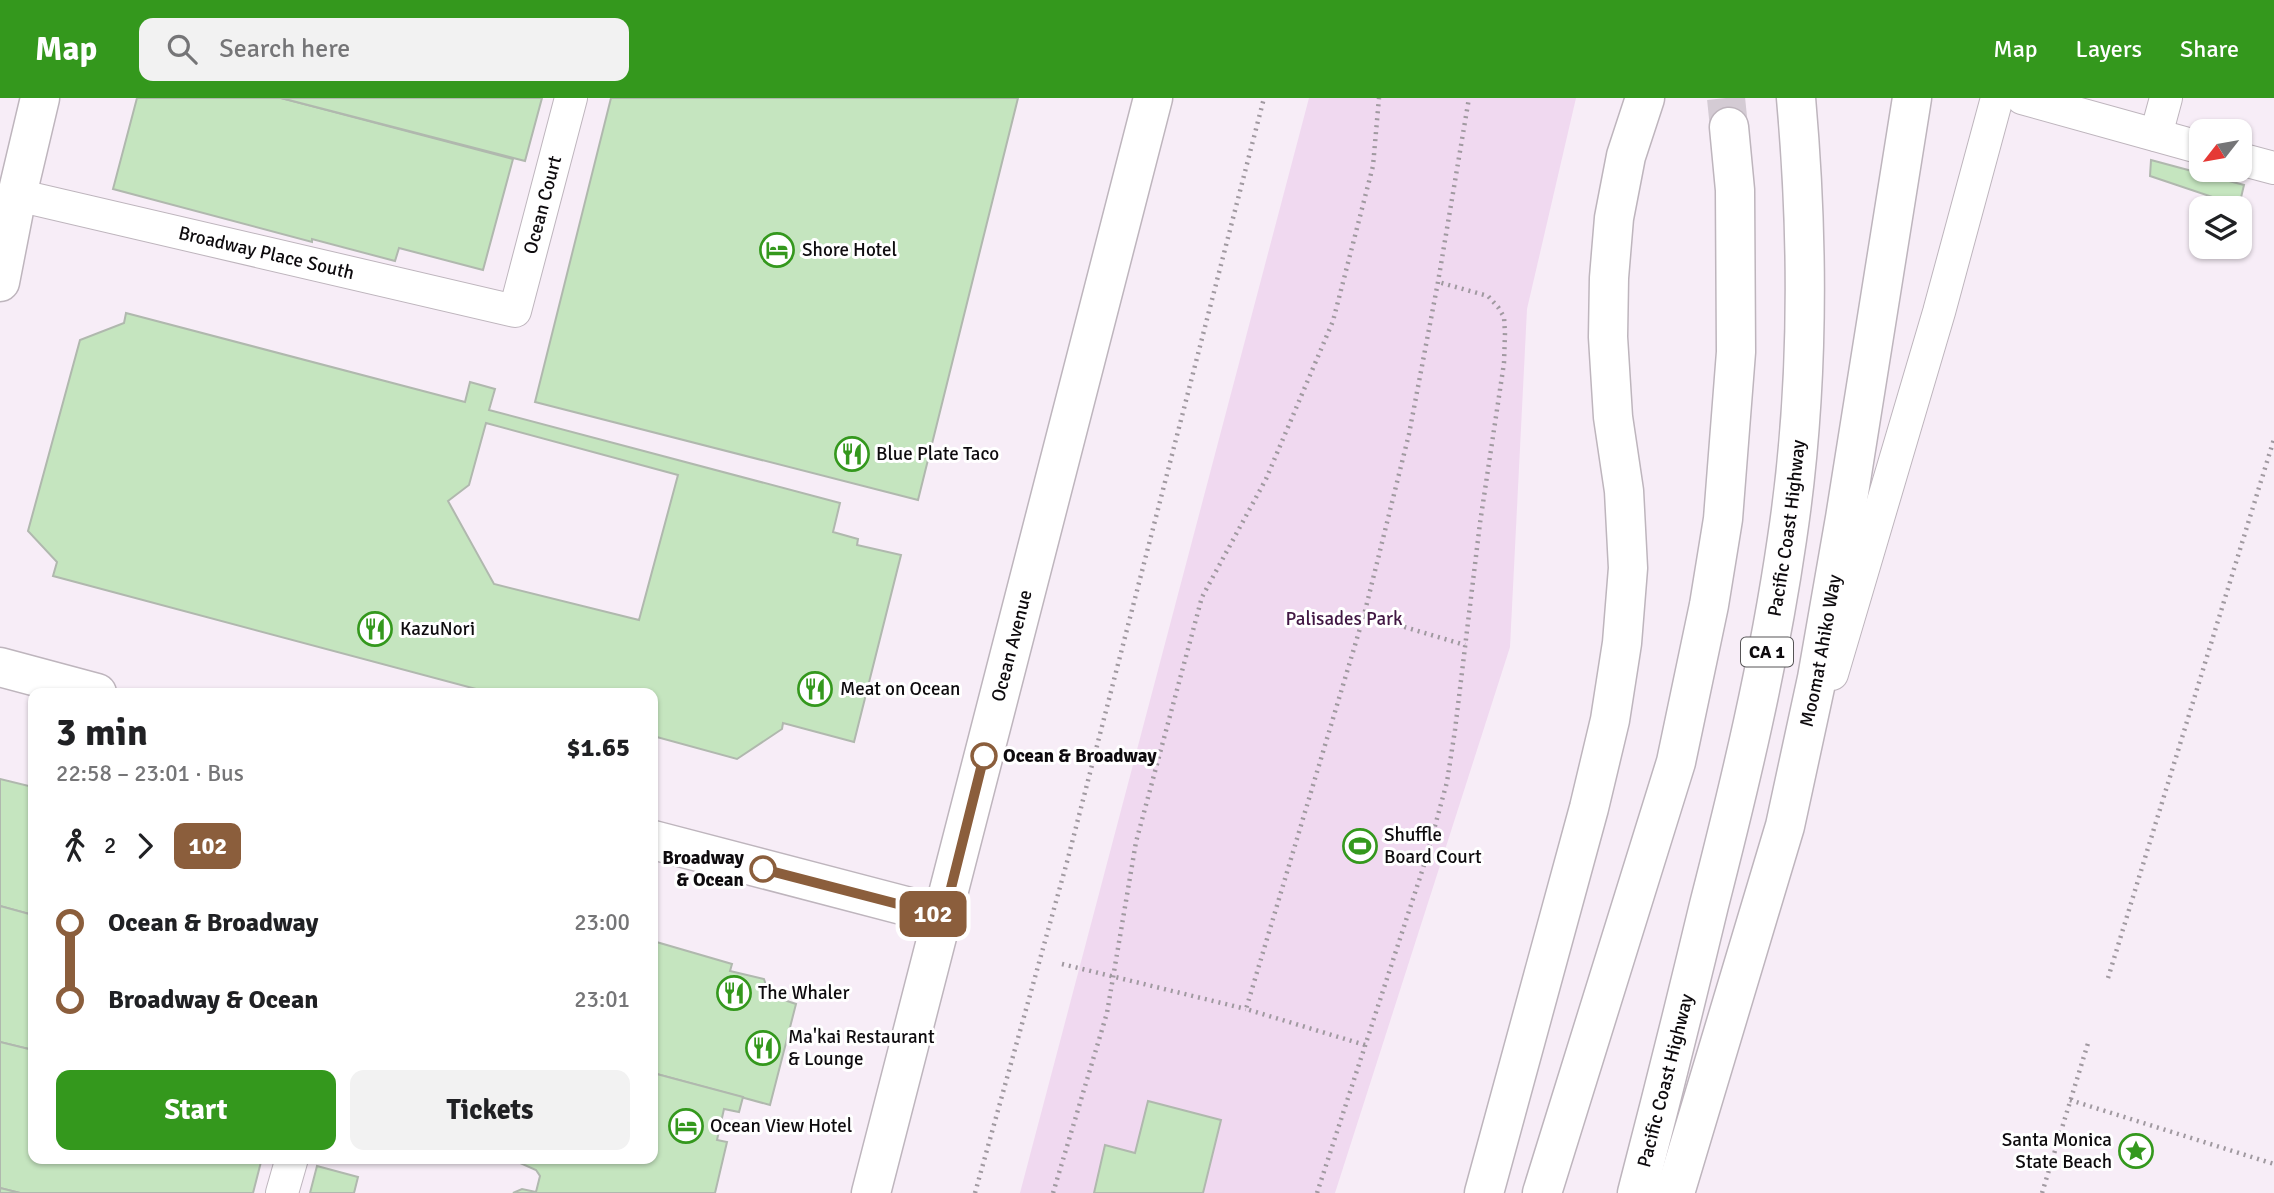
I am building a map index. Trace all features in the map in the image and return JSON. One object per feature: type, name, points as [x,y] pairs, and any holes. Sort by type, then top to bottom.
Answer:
[{"type":"main road","points":[[0,282],[40,98]]},
{"type":"main road","name":"Ocean Avenue","points":[[871,1193],[1153,98]]},
{"type":"main road","points":[[1484,1193],[1590,808],[1610,720],[1622,643],[1628,568],[1624,491],[1611,391],[1609,278],[1614,218],[1626,156],[1645,98]]},
{"type":"main road","name":"Pacific Coast Highway","points":[[1637,1193],[1747,753],[1787,538],[1798,432],[1805,318],[1804,230],[1796,98]]},
{"type":"main road","name":"Moomat Ahiko Way","points":[[1675,1193],[1785,826],[1817,678],[1845,518],[1912,98]]},
{"type":"main road","points":[[1542,1193],[1676,762],[1709,606],[1723,519],[1736,352],[1735,190],[1729,127]]},
{"type":"main road","points":[[0,667],[78,688]]},
{"type":"main road","points":[[658,841],[944,916]]},
{"type":"lane","name":"Ocean Court","points":[[515,311],[571,98]]},
{"type":"lane","points":[[1785,826],[1878,524],[1997,98]]},
{"type":"lane","points":[[2022,98],[2189,144]]},
{"type":"lane","points":[[2156,135],[2166,98]]},
{"type":"lane","points":[[2252,162],[2274,168]]},
{"type":"lane","name":"Broadway Place South","points":[[17,195],[515,311]]},
{"type":"lane","points":[[282,1193],[290,1164]]},
{"type":"path","points":[[975,1193],[1067,862],[1264,98]]},
{"type":"path","points":[[1053,1193],[1107,1013],[1136,842],[1202,597],[1266,479],[1333,321],[1373,166],[1380,98]]},
{"type":"path","points":[[1246,1009],[1364,615],[1409,435],[1469,98]]},
{"type":"path","points":[[1317,1193],[1426,859],[1447,782],[1480,523],[1504,363],[1504,317],[1498,307],[1489,296],[1438,282]]},
{"type":"path","points":[[2108,978],[2274,439]]},
{"type":"path","points":[[1364,615],[1465,646]]},
{"type":"path","points":[[1062,964],[1246,1009],[1366,1045]]},
{"type":"path","points":[[2042,1193],[2089,1040]]},
{"type":"path","points":[[2070,1100],[2274,1164]]},
{"type":"green space","name":"Palisades Park","points":[[1309,98],[1576,98],[1527,309],[1510,647],[1335,1193],[1020,1193]]},
{"type":"building","points":[[137,98],[281,98],[513,159],[483,270],[399,248],[395,261],[312,239],[312,242],[113,189]]},
{"type":"building","points":[[281,98],[542,98],[525,161]]},
{"type":"building","name":"Shore Hotel","points":[[611,98],[1018,98],[918,500],[535,402]]},
{"type":"building","points":[[2151,160],[2189,170],[2189,182],[2233,182],[2244,185],[2241,196],[2209,196],[2150,176]]},
{"type":"building","points":[[126,313],[465,402],[470,382],[495,389],[489,410],[840,503],[833,532],[858,539],[857,545],[901,555],[854,742],[783,723],[782,729],[737,759],[658,737],[658,688],[472,688],[53,576],[57,562],[28,531],[80,340],[124,323]],"holes":[[[486,423],[678,475],[639,620],[494,584],[448,501],[469,485]]]},
{"type":"building","points":[[0,779],[28,786],[28,914],[0,906]]},
{"type":"building","points":[[0,906],[28,914],[28,1049],[0,1042]]},
{"type":"building","points":[[658,942],[732,964],[730,971],[764,979],[769,995],[796,1004],[770,1105],[658,1074]]},
{"type":"building","points":[[0,1042],[28,1049],[28,1164],[260,1164],[253,1193],[20,1193],[0,1188]]},
{"type":"building","name":"Ocean View Hotel","points":[[658,1074],[743,1097],[739,1112],[724,1109],[717,1140],[727,1142],[715,1193],[513,1193],[522,1189],[536,1192],[540,1176],[536,1170],[522,1164],[658,1164]]},
{"type":"building","points":[[1148,1101],[1221,1120],[1203,1193],[1094,1193],[1105,1145],[1135,1153]]},
{"type":"building","points":[[317,1166],[358,1177],[354,1193],[310,1193]]},
{"type":"building","points":[[0,1188],[20,1193],[0,1193]]},
{"type":"tunnel","points":[[1726,98],[1729,127]]},
{"type":"bus line","name":"102","points":[[763,869],[944,916],[984,756]]},
{"type":"place","name":"Shore Hotel","points":[[777,250]]},
{"type":"place","name":"Blue Plate Taco","points":[[852,454]]},
{"type":"place","name":"KazuNori","points":[[375,629]]},
{"type":"place","name":"Meat on Ocean","points":[[815,689]]},
{"type":"place","name":"Ocean & Broadway","points":[[984,756]]},
{"type":"place","name":"Shuffle Board Court","points":[[1360,846]]},
{"type":"place","name":"Broadway & Ocean","points":[[763,869]]},
{"type":"place","name":"The Whaler","points":[[734,993]]},
{"type":"place","name":"Ma'kai Restaurant & Lounge","points":[[763,1048]]},
{"type":"place","name":"Ocean View Hotel","points":[[686,1126]]},
{"type":"place","name":"Santa Monica State Beach","points":[[2136,1151]]}]
